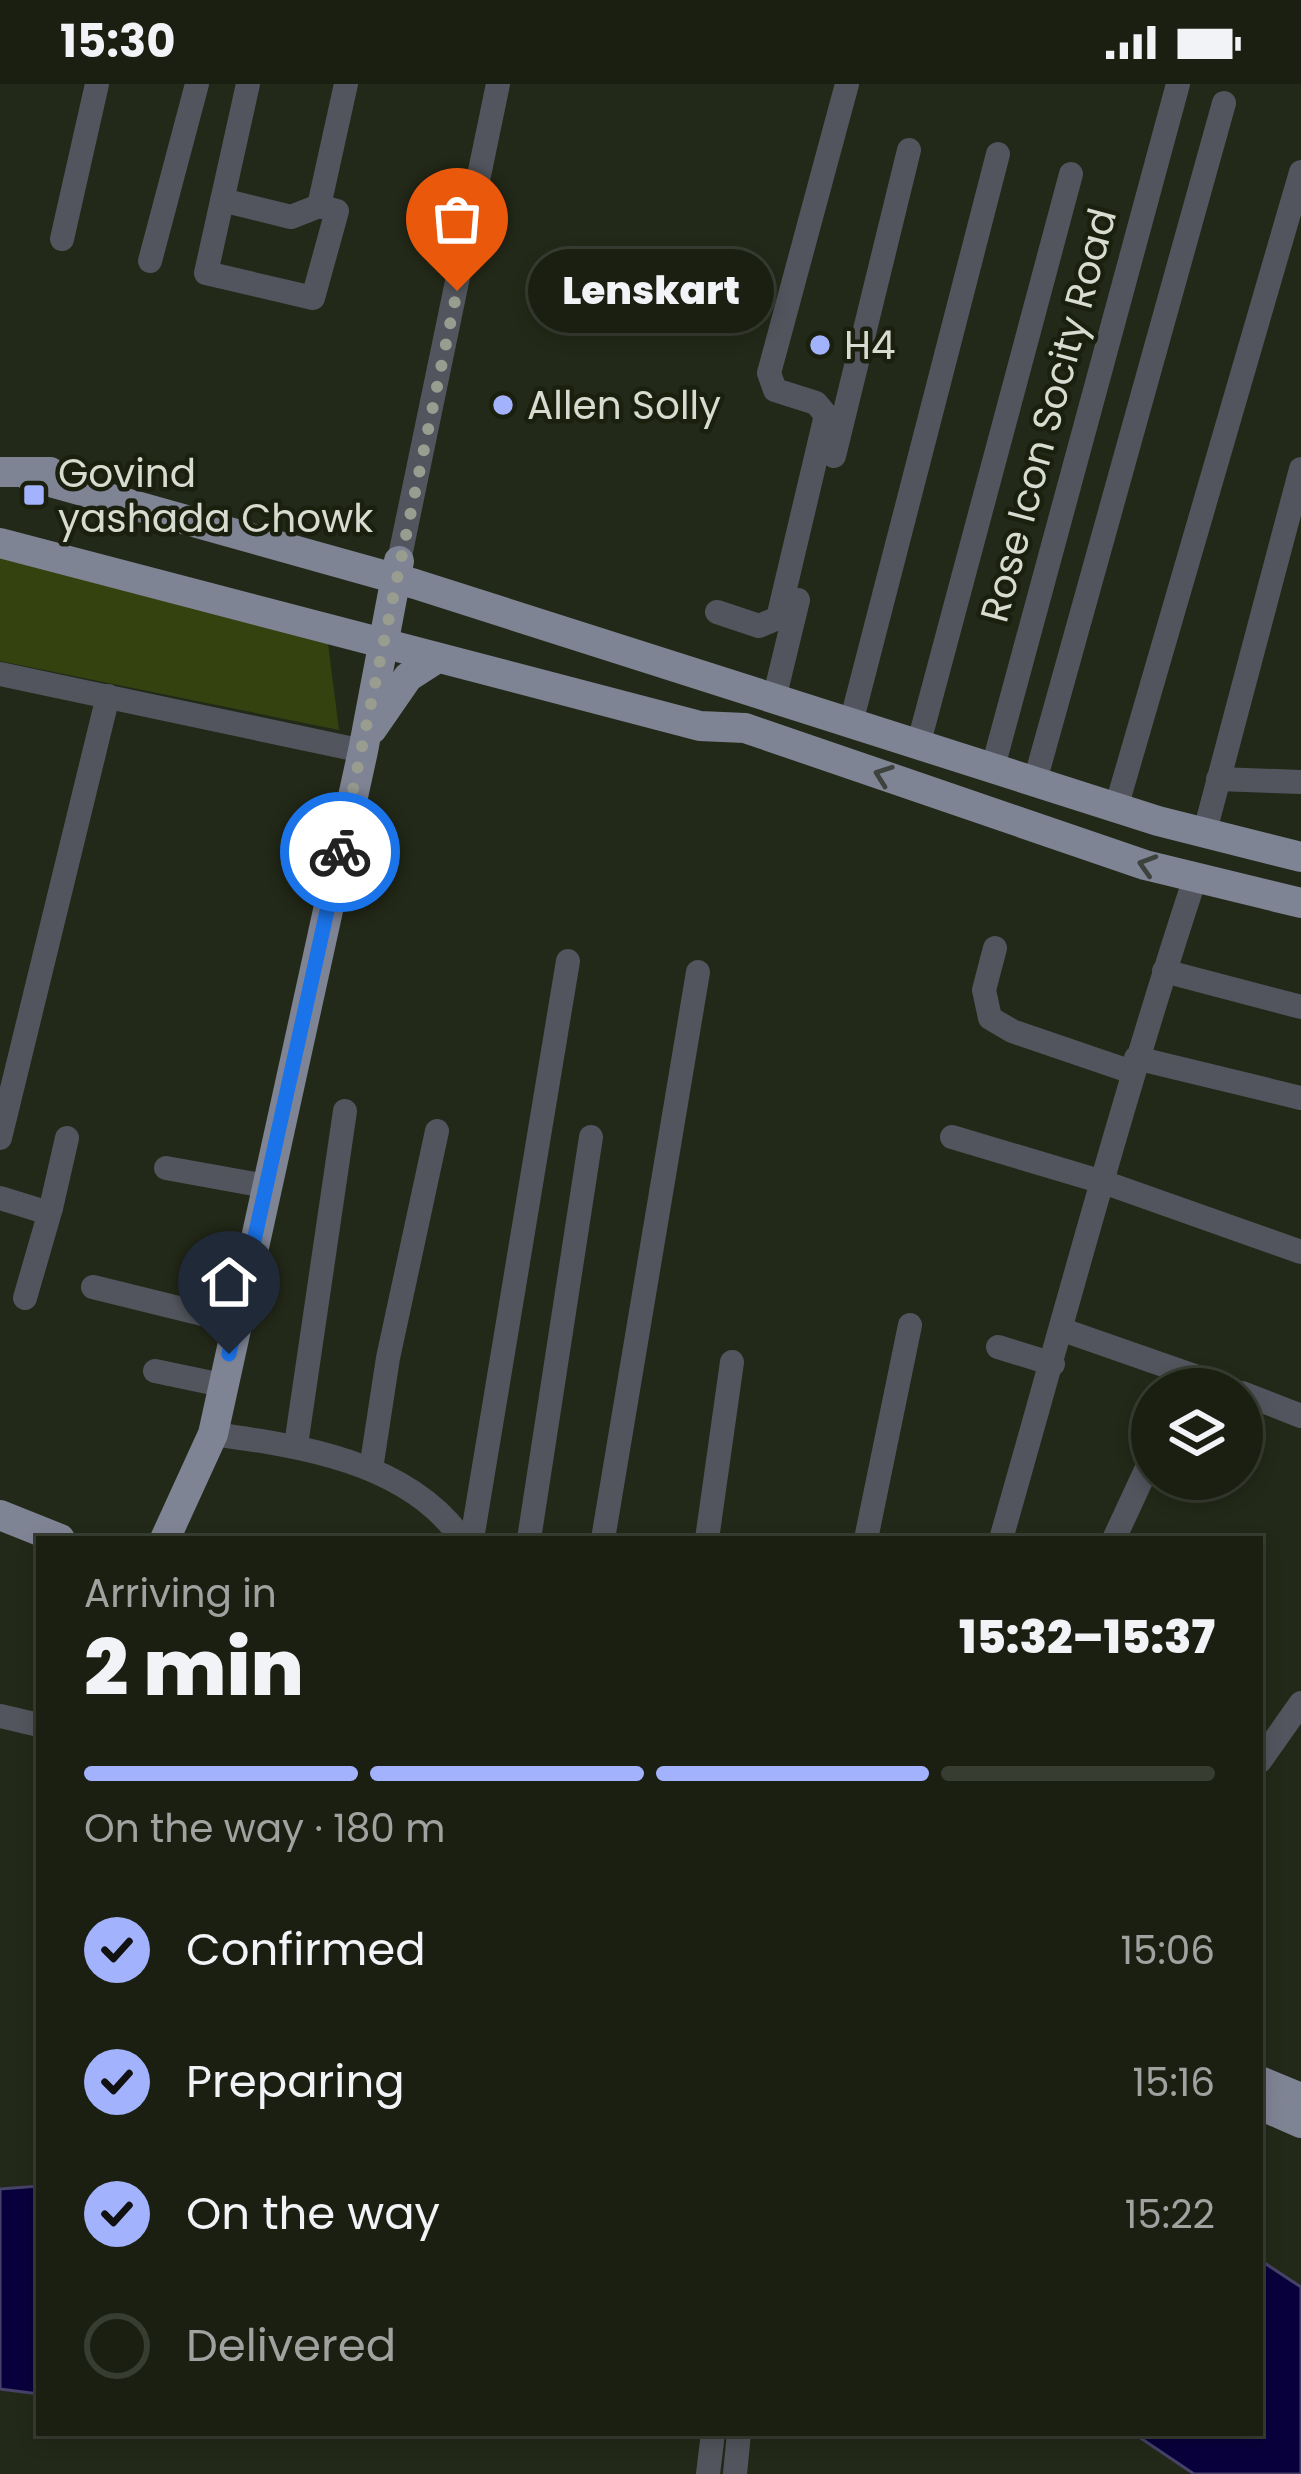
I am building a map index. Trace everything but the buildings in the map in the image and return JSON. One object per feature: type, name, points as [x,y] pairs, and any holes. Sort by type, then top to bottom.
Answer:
[{"type":"main road","points":[[15,474],[52,472],[111,485],[399,561],[732,665],[766,692]]},
{"type":"main road","points":[[15,474],[612,644],[1116,808],[1301,857]]},
{"type":"main road","points":[[0,527],[181,568],[403,637],[527,662],[708,714],[1195,878],[1301,903]]},
{"type":"main road","points":[[0,543],[183,587],[350,636],[700,726],[745,728]]},
{"type":"main road","points":[[162,1535],[212,1434],[364,745],[399,561]]},
{"type":"main road","points":[[350,636],[372,703]]},
{"type":"main road","points":[[364,745],[408,677],[436,659]]},
{"type":"main road","points":[[0,1515],[52,1536]]},
{"type":"main road","points":[[1263,2081],[1301,2098]]},
{"type":"main road","points":[[1263,2106],[1301,2123]]},
{"type":"street","points":[[62,238],[97,84]]},
{"type":"street","points":[[150,261],[197,84]]},
{"type":"street","points":[[222,200],[291,218],[319,206],[337,211],[313,298],[206,273],[222,200],[248,84]]},
{"type":"street","points":[[319,206],[346,84]]},
{"type":"street","points":[[399,561],[498,84]]},
{"type":"street","points":[[717,611],[767,627],[778,618],[826,415],[816,403],[775,391],[769,373],[847,84]]},
{"type":"street","name":"Rose Icon Socity Road","points":[[993,767],[1178,84]]},
{"type":"street","points":[[1034,781],[1224,103]]},
{"type":"street","points":[[766,692],[909,149]]},
{"type":"street","points":[[852,719],[998,154]]},
{"type":"street","points":[[1116,808],[1301,172]]},
{"type":"street","points":[[919,742],[1071,174]]},
{"type":"street","points":[[1205,831],[1301,469]]},
{"type":"street","points":[[0,674],[364,745]]},
{"type":"street","points":[[0,1138],[108,696]]},
{"type":"street","points":[[1218,778],[1301,782]]},
{"type":"street","points":[[1002,1536],[1106,1183],[1134,1065],[1195,878]]},
{"type":"street","points":[[995,948],[984,990],[990,1018],[1012,1031],[1134,1065],[1301,1098]]},
{"type":"street","points":[[472,1536],[568,961]]},
{"type":"street","points":[[1164,971],[1301,1007]]},
{"type":"street","points":[[604,1536],[698,972]]},
{"type":"street","points":[[296,1445],[345,1111]]},
{"type":"street","points":[[371,1469],[388,1358],[437,1131]]},
{"type":"street","points":[[529,1536],[591,1137]]},
{"type":"street","points":[[952,1137],[1106,1183],[1301,1252]]},
{"type":"street","points":[[26,1298],[67,1138]]},
{"type":"street","points":[[166,1168],[266,1186]]},
{"type":"street","points":[[0,1198],[42,1211],[51,1208]]},
{"type":"street","points":[[93,1287],[235,1322]]},
{"type":"street","points":[[867,1536],[910,1325]]},
{"type":"street","points":[[1063,1330],[1172,1368]]},
{"type":"street","points":[[998,1347],[1054,1364]]},
{"type":"street","points":[[707,1536],[732,1362]]},
{"type":"street","points":[[155,1371],[223,1385]]},
{"type":"street","points":[[1263,1401],[1301,1416]]},
{"type":"street","points":[[212,1434],[296,1445],[371,1469],[445,1515],[460,1536]]},
{"type":"street","points":[[1115,1536],[1132,1500]]},
{"type":"street","points":[[1263,1757],[1301,1703]]},
{"type":"street","points":[[0,1716],[36,1724]]},
{"type":"street","points":[[708,2474],[712,2437]]},
{"type":"street","points":[[735,2474],[738,2440]]},
{"type":"green space","points":[[0,558],[221,612],[328,644],[339,730],[0,661]]},
{"type":"shaded area","points":[[36,2186],[36,2394],[0,2389],[0,2189]]},
{"type":"shaded area","points":[[1263,2262],[1301,2287],[1301,2474],[1194,2474],[1137,2436],[1263,2436]]},
{"type":"way so far","points":[[340,852],[457,291]]},
{"type":"place","name":"Lenskart","points":[[457,291]]},
{"type":"place","name":"H4","points":[[820,345]]},
{"type":"place","name":"Allen Solly","points":[[503,405]]},
{"type":"place","name":"Govind yashada Chowk","points":[[34,495]]},
{"type":"route","points":[[229,1354],[340,852]]}]
